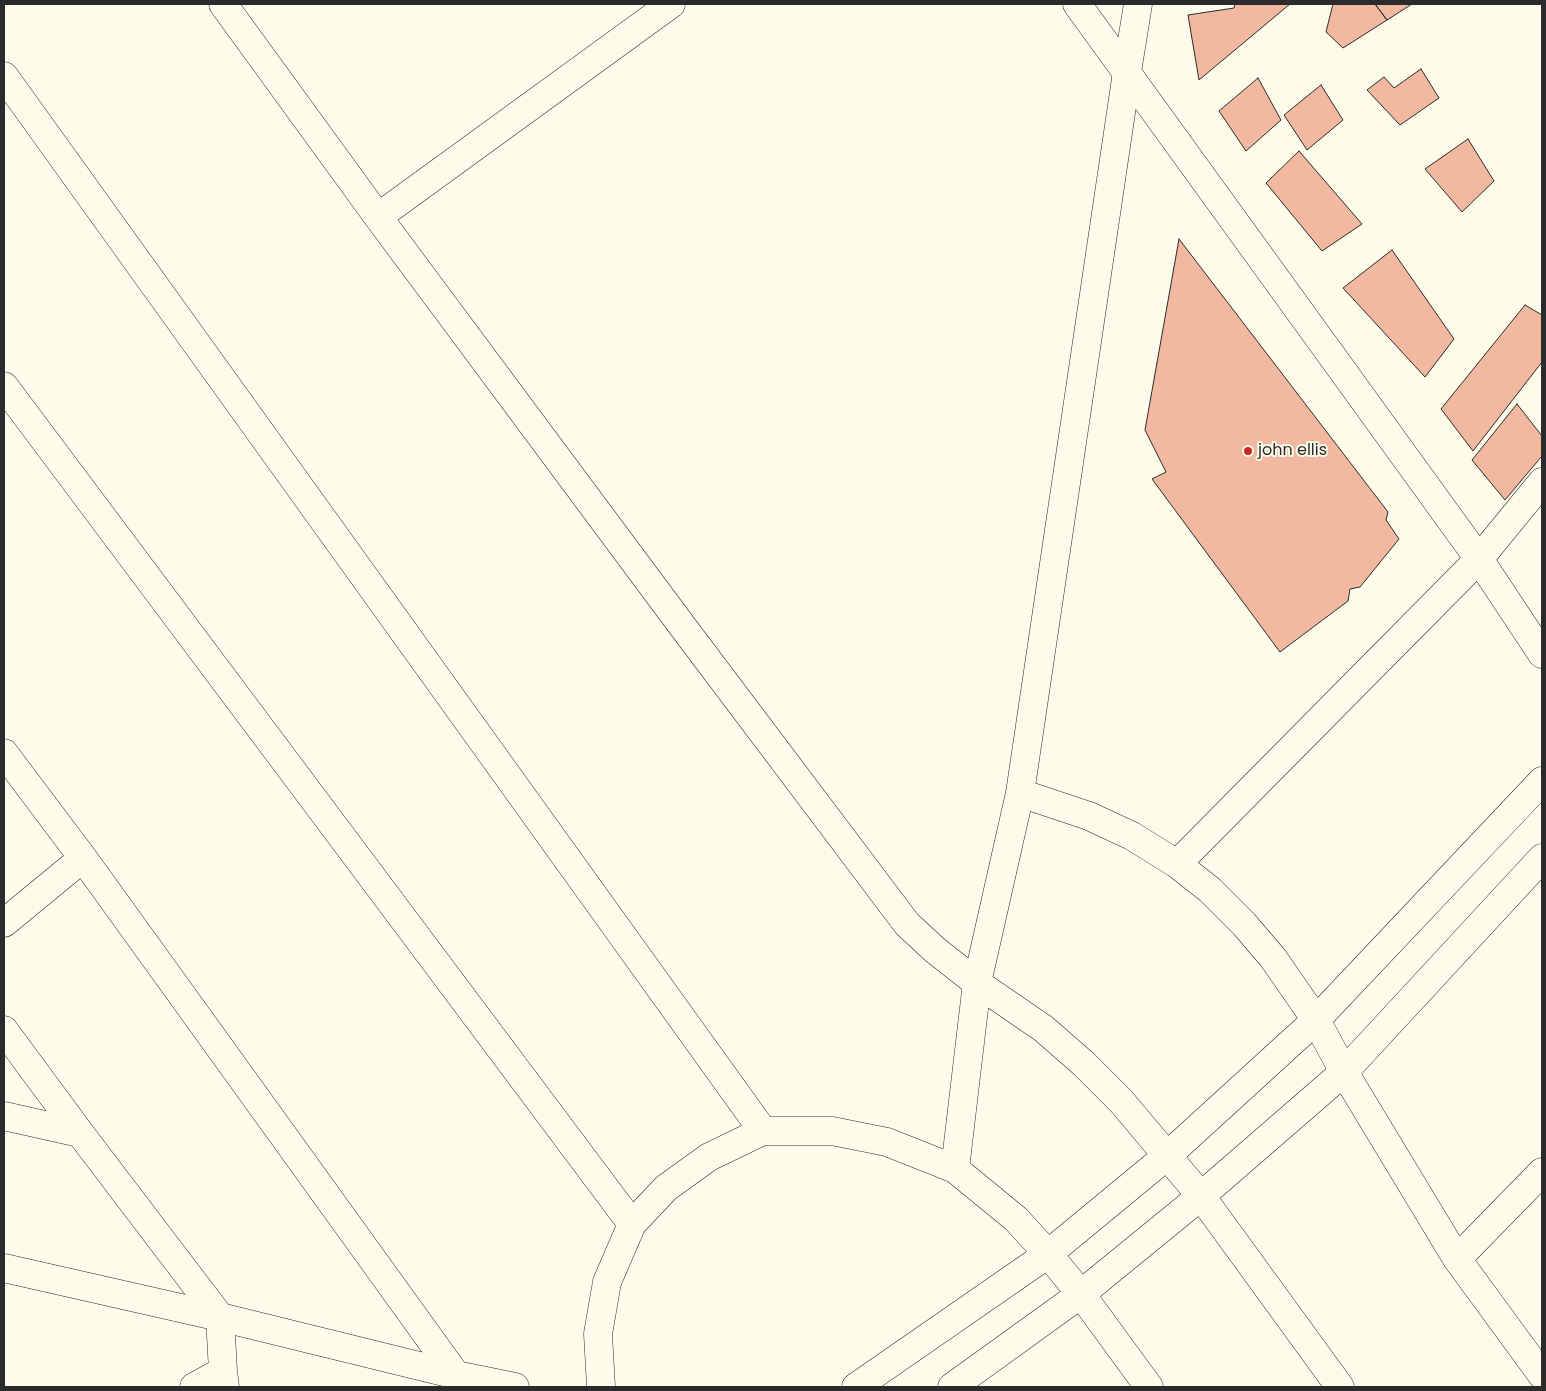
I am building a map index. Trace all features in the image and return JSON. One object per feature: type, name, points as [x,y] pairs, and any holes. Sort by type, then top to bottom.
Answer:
[{"type":"street","points":[[223,4],[378,217],[907,924],[935,950],[977,983],[1044,1029],[1084,1064],[1120,1101],[1201,1196],[1340,1387]]},
{"type":"street","points":[[378,217],[671,4]]},
{"type":"street","points":[[1076,4],[1480,559],[1542,654]]},
{"type":"street","points":[[955,1169],[977,983],[1020,794],[1126,72],[1138,4]]},
{"type":"street","points":[[4,76],[763,1131]]},
{"type":"street","points":[[4,386],[632,1224]]},
{"type":"street","points":[[1176,864],[1480,559],[1542,482]]},
{"type":"street","points":[[4,753],[83,858],[456,1375]]},
{"type":"street","points":[[856,1387],[1048,1254],[1168,1155],[1316,1020],[1542,781]]},
{"type":"street","points":[[1020,794],[1090,816],[1132,836],[1176,864],[1210,890],[1244,924],[1273,958],[1316,1020],[1344,1072],[1457,1259],[1542,1375]]},
{"type":"street","points":[[4,923],[83,858]]},
{"type":"street","points":[[952,1387],[1081,1294],[1201,1196],[1344,1072],[1542,858]]},
{"type":"street","points":[[4,1030],[220,1318],[224,1379],[194,1387]]},
{"type":"street","points":[[4,1116],[80,1133]]},
{"type":"street","points":[[601,1387],[598,1334],[607,1282],[632,1224],[666,1188],[709,1157],[763,1131],[832,1131],[887,1142],[955,1169],[1016,1219],[1048,1254],[1081,1294],[1149,1387]]},
{"type":"street","points":[[1457,1259],[1542,1172]]},
{"type":"street","points":[[4,1268],[456,1375],[516,1387]]},
{"type":"building","points":[[1235,4],[1290,4],[1199,80],[1188,15],[1234,8]]},
{"type":"building","points":[[1333,4],[1375,4],[1387,20],[1343,48],[1326,32]]},
{"type":"building","points":[[1375,4],[1412,4],[1387,20]]},
{"type":"building","points":[[1421,69],[1439,98],[1400,125],[1367,90],[1384,77],[1394,88]]},
{"type":"building","points":[[1258,78],[1281,120],[1246,151],[1219,111]]},
{"type":"building","points":[[1321,85],[1343,120],[1307,150],[1284,115]]},
{"type":"building","points":[[1468,139],[1494,181],[1462,212],[1425,169]]},
{"type":"building","points":[[1299,151],[1362,224],[1322,251],[1266,183]]},
{"type":"building","name":"john ellis","points":[[1179,239],[1388,512],[1386,520],[1399,539],[1360,587],[1350,589],[1348,601],[1280,652],[1152,479],[1166,472],[1145,430]]},
{"type":"building","points":[[1392,250],[1454,339],[1425,377],[1343,288]]},
{"type":"building","points":[[1525,305],[1542,315],[1542,362],[1473,451],[1441,409]]},
{"type":"building","points":[[1517,404],[1542,436],[1542,456],[1505,500],[1472,460]]},
{"type":"place","name":"john ellis","points":[[1248,451]]}]
